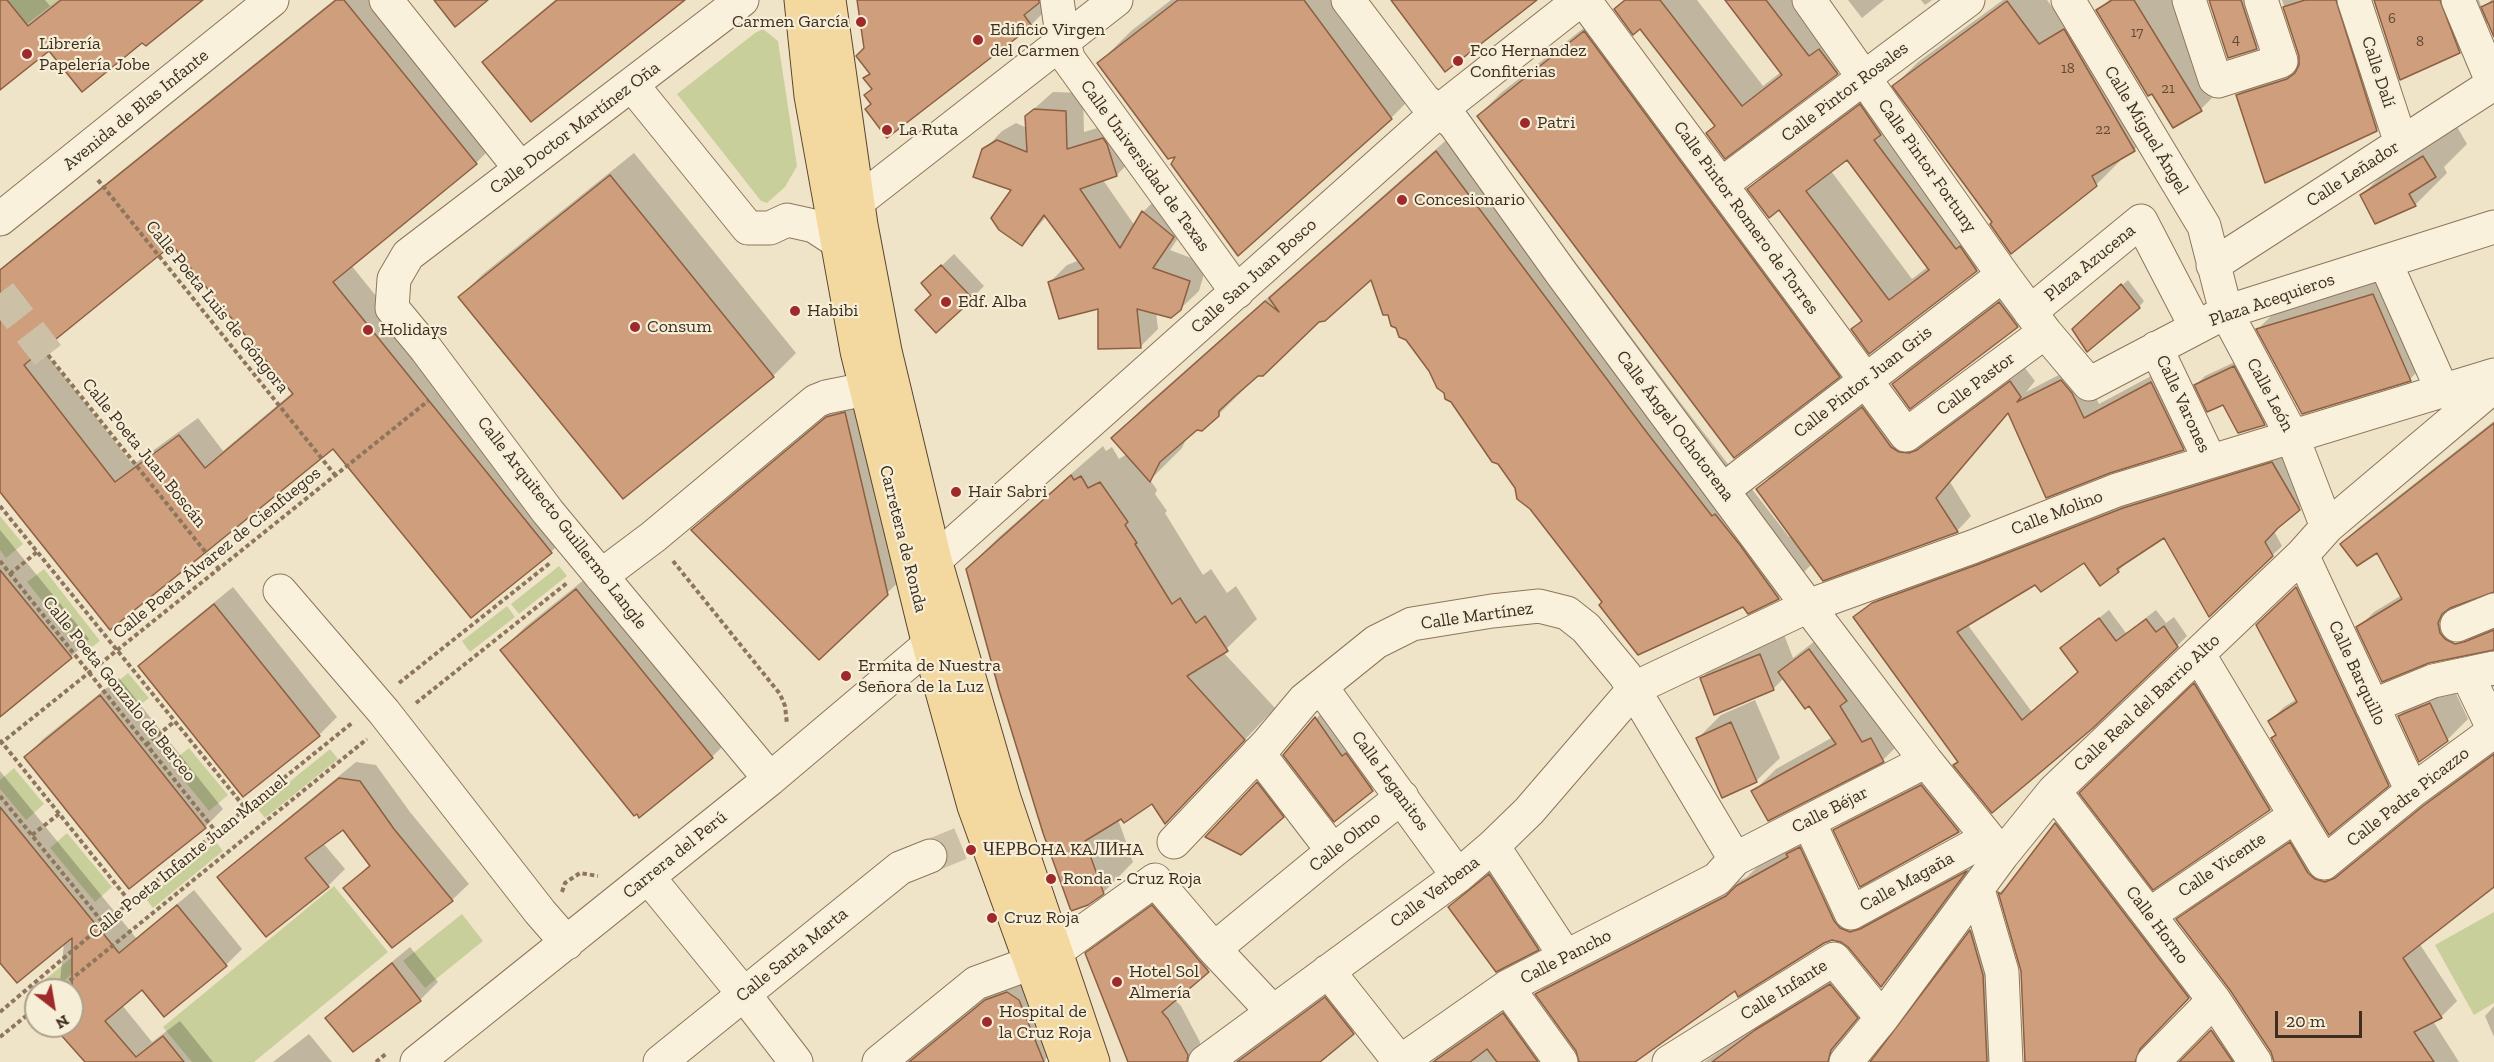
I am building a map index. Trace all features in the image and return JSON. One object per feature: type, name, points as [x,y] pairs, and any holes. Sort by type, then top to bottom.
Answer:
[{"type":"main road","name":"Carretera de Ronda","points":[[801,0],[811,96],[866,389],[941,634],[1004,798],[1067,1062]]},
{"type":"main road","name":"Carretera de Ronda","points":[[829,0],[857,202],[885,351],[935,560],[941,634]]},
{"type":"main road","name":"Carretera de Ronda","points":[[1043,958],[1093,1062]]},
{"type":"street","name":"Avenida de Blas Infante","points":[[0,219],[272,0]]},
{"type":"street","points":[[386,0],[520,168]]},
{"type":"street","name":"Calle Doctor Martínez Oña","points":[[408,255],[742,0]]},
{"type":"street","name":"Calle Universidad de Texas","points":[[1057,0],[1063,42],[1069,60],[1236,292]]},
{"type":"street","points":[[857,202],[1116,0]]},
{"type":"street","name":"Calle Ángel Ochotorena","points":[[1348,0],[1424,100],[1454,123],[1562,274],[1808,606],[1926,761],[1995,846]]},
{"type":"street","name":"Calle San Juan Bosco","points":[[935,560],[1439,111],[1582,0]]},
{"type":"street","name":"Calle Pintor Romero de Torres","points":[[1582,0],[1722,184],[1864,381],[1906,435]]},
{"type":"street","name":"Calle Pintor Fortuny","points":[[1809,0],[2038,322]]},
{"type":"street","name":"Calle Pintor Rosales","points":[[1722,184],[1968,0]]},
{"type":"street","name":"Calle Miguel Ángel","points":[[2068,0],[2204,226],[2213,265]]},
{"type":"street","points":[[2189,0],[2216,81],[2281,61],[2270,3]]},
{"type":"street","name":"Calle Dalí","points":[[2354,0],[2401,143]]},
{"type":"street","points":[[2465,2],[2492,74]]},
{"type":"street","name":"Calle Leñador","points":[[2213,265],[2401,143],[2492,74]]},
{"type":"street","points":[[632,85],[748,228],[770,228],[787,219],[814,226],[837,241]]},
{"type":"street","name":"Plaza Azucena","points":[[2038,322],[2141,221],[2196,327]]},
{"type":"street","name":"Plaza Acequieros","points":[[2038,322],[2090,384],[2226,312],[2494,227]]},
{"type":"street","name":"Calle Arquitecto Guillermo Langle","points":[[408,255],[394,279],[392,308],[588,561],[711,705],[770,779]]},
{"type":"street","points":[[2385,262],[2443,392]]},
{"type":"street","name":"Calle León","points":[[2213,265],[2226,312],[2292,436],[2327,527]]},
{"type":"street","name":"Calle Pintor Juan Gris","points":[[1723,490],[2003,275]]},
{"type":"street","name":"Calle Pastor","points":[[1906,435],[2038,322]]},
{"type":"street","name":"Calle Varones","points":[[2156,348],[2210,461]]},
{"type":"street","name":"Calle Molino","points":[[1635,688],[1808,606],[1972,547],[2117,490],[2494,375]]},
{"type":"street","name":"Calle Real del Barrio Alto","points":[[1846,1062],[1978,890],[1995,846],[2199,655],[2302,555],[2327,527],[2494,386]]},
{"type":"street","points":[[588,561],[653,537],[816,401],[866,389]]},
{"type":"street","name":"Calle Barquillo","points":[[2302,555],[2412,791]]},
{"type":"street","points":[[280,591],[386,715],[540,912],[567,943]]},
{"type":"street","name":"Calle Martínez","points":[[1174,842],[1258,753],[1304,700],[1376,642],[1412,624],[1539,606],[1567,613],[1586,628],[1635,688],[1735,859]]},
{"type":"street","points":[[2457,626],[2494,611]]},
{"type":"street","name":"Carrera del Perú","points":[[417,1062],[770,779],[941,634]]},
{"type":"street","points":[[2199,655],[2295,816]]},
{"type":"street","points":[[2372,706],[2433,681],[2480,671],[2494,730]]},
{"type":"street","name":"Calle Leganitos","points":[[1321,687],[1458,876]]},
{"type":"street","name":"Calle Verbena","points":[[1205,1062],[1458,876],[1493,846],[1529,811],[1635,688]]},
{"type":"street","name":"Calle Padre Picazzo","points":[[2295,816],[2324,863],[2412,791],[2494,730]]},
{"type":"street","points":[[1258,753],[1333,851]]},
{"type":"street","name":"Calle Béjar","points":[[1735,859],[1926,761]]},
{"type":"street","name":"Calle Horno","points":[[2054,791],[2214,1000],[2255,1062]]},
{"type":"street","name":"Calle Olmo","points":[[1214,949],[1402,797]]},
{"type":"street","name":"Calle Vicente","points":[[2149,915],[2295,816]]},
{"type":"street","name":"Calle Magaña","points":[[1809,822],[1851,913],[1995,846]]},
{"type":"street","points":[[1493,846],[1566,957]]},
{"type":"street","name":"Calle Santa Marta","points":[[660,1062],[900,868],[930,856]]},
{"type":"street","name":"Calle Pancho","points":[[1400,1062],[1507,987],[1717,879],[1735,859]]},
{"type":"street","points":[[648,877],[796,1062]]},
{"type":"street","points":[[879,1062],[976,983],[1043,958],[1155,880],[1214,949],[1273,1012]]},
{"type":"street","points":[[1978,890],[2001,972],[2006,1062]]},
{"type":"street","name":"Calle Infante","points":[[1669,1062],[1834,958],[1882,1018]]},
{"type":"street","points":[[1328,971],[1400,1062]]},
{"type":"street","points":[[1507,987],[1561,1062]]},
{"type":"street","points":[[2153,1062],[2214,1000]]},
{"type":"path","name":"Calle Poeta Luis de Góngora","points":[[79,156],[335,475]]},
{"type":"path","name":"Calle Poeta Juan Boscán","points":[[48,355],[219,569]]},
{"type":"path","name":"Calle Poeta Álvarez de Cienfuegos","points":[[1,742],[451,382]]},
{"type":"path","name":"Calle Poeta Gonzalo de Berceo","points":[[0,506],[246,809]]},
{"type":"path","points":[[10,574],[37,552]]},
{"type":"path","points":[[670,558],[780,694],[784,701],[787,721]]},
{"type":"path","name":"Calle Poeta Gonzalo de Berceo","points":[[0,561],[217,833]]},
{"type":"path","name":"Calle Poeta Infante Juan Manuel","points":[[0,1012],[246,809],[386,715],[588,561]]},
{"type":"path","name":"Calle Poeta Infante Juan Manuel","points":[[73,978],[333,768],[386,715],[588,561]]},
{"type":"path","points":[[146,745],[175,721]]},
{"type":"path","points":[[1,742],[130,903]]},
{"type":"path","points":[[0,796],[104,924]]},
{"type":"path","points":[[32,835],[59,813]]},
{"type":"path","points":[[0,1037],[24,1018]]},
{"type":"green space","points":[[7,0],[58,0],[27,24]]},
{"type":"green space","points":[[763,29],[778,41],[797,166],[785,187],[767,203],[761,201],[677,94]]},
{"type":"green space","points":[[0,516],[23,544],[6,558],[0,550]]},
{"type":"green space","points":[[559,566],[567,576],[519,614],[511,604]]},
{"type":"green space","points":[[44,569],[100,641],[84,653],[27,582]]},
{"type":"green space","points":[[507,606],[515,617],[470,652],[462,641]]},
{"type":"green space","points":[[128,673],[149,698],[130,713],[110,688]]},
{"type":"green space","points":[[189,748],[228,795],[209,811],[170,763]]},
{"type":"green space","points":[[330,749],[338,759],[265,818],[257,808]]},
{"type":"green space","points":[[14,768],[44,804],[26,820],[0,789],[0,780]]},
{"type":"green space","points":[[67,833],[112,887],[95,902],[50,848]]},
{"type":"green space","points":[[216,842],[223,851],[153,908],[145,898]]},
{"type":"green space","points":[[334,886],[388,952],[254,1062],[192,1062],[163,1027]]},
{"type":"green space","points":[[2494,912],[2494,1003],[2474,1015],[2435,945]]},
{"type":"green space","points":[[462,914],[483,941],[425,988],[403,961]]},
{"type":"green space","points":[[100,934],[109,945],[67,978],[47,978]]},
{"type":"building","points":[[0,0],[7,0],[28,26],[61,0],[203,0],[146,46],[142,43],[82,92],[49,51],[0,90]]},
{"type":"building","points":[[336,0],[344,0],[477,164],[333,282],[552,553],[471,618],[333,449],[110,630],[0,492],[0,270]],"holes":[[[172,245],[293,394],[205,468],[179,435],[115,482],[24,365]]]},
{"type":"building","points":[[434,0],[488,0],[455,27]]},
{"type":"building","points":[[557,0],[685,0],[531,122],[482,62]]},
{"type":"building","points":[[857,0],[1039,0],[1039,3],[1024,15],[1032,26],[887,138],[865,109],[871,104],[864,95],[872,89],[863,78],[870,74],[856,56],[864,48]]},
{"type":"building","points":[[1178,0],[1304,0],[1392,119],[1238,256],[1171,164],[1175,157],[1168,159],[1097,63]]},
{"type":"building","points":[[1391,0],[1537,0],[1445,72]]},
{"type":"building","points":[[1625,0],[1660,0],[1742,106],[1782,75],[1725,0],[1766,0],[1809,56],[1819,49],[1838,74],[1725,159],[1706,133],[1715,126],[1640,29],[1633,35],[1614,9]]},
{"type":"building","points":[[2112,0],[2134,0],[2202,111],[2173,128],[2152,94],[2148,96],[2096,10]]},
{"type":"building","points":[[2209,0],[2241,0],[2257,49],[2228,58]]},
{"type":"building","points":[[2305,0],[2336,0],[2377,131],[2265,183],[2236,95],[2287,79],[2295,73],[2299,65],[2299,56],[2283,7]]},
{"type":"building","points":[[2374,0],[2440,0],[2460,53],[2400,80]]},
{"type":"building","points":[[2007,1],[2039,44],[2064,29],[2135,151],[2092,176],[2097,186],[2011,254],[1990,224],[1992,222],[1892,86]]},
{"type":"building","points":[[2494,1],[2494,37],[2481,7]]},
{"type":"building","points":[[1584,31],[1840,377],[1734,458],[1477,116]]},
{"type":"building","points":[[1860,104],[1881,135],[1874,140],[1956,249],[1960,246],[1977,271],[1869,354],[1851,329],[1862,321],[1779,210],[1769,218],[1747,189]],"holes":[[[1847,160],[1929,270],[1889,300],[1806,191]]]},
{"type":"building","points":[[1034,109],[1066,111],[1067,149],[1103,138],[1107,144],[1117,176],[1080,189],[1120,248],[1142,211],[1174,237],[1153,268],[1190,281],[1181,310],[1171,318],[1137,309],[1141,348],[1098,349],[1098,309],[1059,319],[1048,282],[1084,269],[1044,215],[1022,246],[999,230],[991,218],[1011,190],[973,177],[982,149],[997,140],[1027,152],[1025,116]]},
{"type":"building","points":[[1436,151],[1648,434],[1712,516],[1715,514],[1740,545],[1779,599],[1748,614],[1743,607],[1638,655],[1599,605],[1602,602],[1530,509],[1517,499],[1515,488],[1498,464],[1492,462],[1451,402],[1445,399],[1444,393],[1437,388],[1429,371],[1406,340],[1399,337],[1396,328],[1391,326],[1388,315],[1383,315],[1371,280],[1325,321],[1319,322],[1263,376],[1258,376],[1234,397],[1219,411],[1219,416],[1202,431],[1197,430],[1160,462],[1150,482],[1111,438],[1265,301],[1279,312],[1269,298]]},
{"type":"building","points":[[2423,156],[2436,177],[2409,194],[2416,206],[2375,224],[2360,195]]},
{"type":"building","points":[[610,175],[774,377],[623,499],[458,297]]},
{"type":"building","name":"Edf. Alba","points":[[941,265],[973,299],[936,333],[915,310],[931,295],[921,283]]},
{"type":"building","points":[[2121,284],[2140,308],[2087,352],[2072,329]]},
{"type":"building","points":[[2373,294],[2411,381],[2302,414],[2256,329]]},
{"type":"building","points":[[1999,302],[2018,327],[1910,409],[1892,384]]},
{"type":"building","points":[[2234,366],[2265,425],[2238,433],[2223,405],[2207,412],[2194,385]]},
{"type":"building","points":[[2061,380],[2072,393],[2084,418],[2151,382],[2184,450],[2110,473],[2046,498],[2008,413],[1936,498],[1958,532],[1823,581],[1756,489],[1862,407],[1891,447],[1899,452],[1909,453],[1917,450],[2010,381],[2021,397],[2017,402]]},
{"type":"building","points":[[845,412],[888,595],[819,660],[691,530],[826,417]]},
{"type":"building","points":[[2494,423],[2494,592],[2450,608],[2442,614],[2438,623],[2440,633],[2445,639],[2455,644],[2494,630],[2494,650],[2429,663],[2382,682],[2356,627],[2402,599],[2377,553],[2357,566],[2340,544]]},
{"type":"building","points":[[2272,462],[2300,510],[2265,542],[2273,556],[2209,617],[2164,538],[2117,569],[2119,572],[2100,586],[2084,563],[2041,592],[2035,585],[1957,632],[2022,720],[2078,672],[2060,648],[2099,618],[2116,641],[2146,619],[2156,632],[2164,626],[2178,647],[2093,728],[1992,813],[1953,765],[1958,762],[1853,617],[1872,603],[2123,508]]},
{"type":"building","points":[[1071,475],[1074,480],[1081,476],[1088,488],[1100,482],[1128,522],[1125,525],[1137,543],[1135,544],[1172,604],[1180,598],[1196,623],[1205,616],[1228,651],[1187,676],[1245,740],[1165,824],[1152,804],[1124,823],[1121,819],[1085,841],[1104,894],[1088,905],[1071,911],[1043,833],[999,690],[966,569]]},
{"type":"building","points":[[0,570],[72,658],[0,717]]},
{"type":"building","points":[[2296,587],[2389,786],[2329,835],[2271,738],[2276,735],[2268,721],[2297,702],[2256,625]]},
{"type":"building","points":[[576,589],[713,758],[639,818],[637,814],[634,816],[500,650]]},
{"type":"building","points":[[214,604],[320,736],[243,797],[138,666]]},
{"type":"building","points":[[1809,649],[1847,701],[1840,706],[1862,742],[1871,738],[1884,762],[1768,821],[1751,791],[1836,744],[1809,706],[1805,709],[1778,672]]},
{"type":"building","points":[[1760,654],[1774,690],[1714,715],[1700,678]]},
{"type":"building","points":[[2194,683],[2270,810],[2153,890],[2079,793]]},
{"type":"building","points":[[100,695],[206,828],[129,889],[24,757]]},
{"type":"building","points":[[2430,703],[2448,741],[2419,762],[2398,716]]},
{"type":"building","points":[[1315,717],[1342,756],[1346,753],[1373,791],[1334,822],[1283,755]]},
{"type":"building","points":[[1731,722],[1757,782],[1722,798],[1696,738]]},
{"type":"building","points":[[2494,754],[2494,887],[2403,958],[2442,1018],[2414,1032],[2434,1062],[2274,1062],[2271,1052],[2230,990],[2176,919],[2290,842],[2308,873],[2315,879],[2325,882],[2335,878],[2423,806]]},
{"type":"building","points":[[339,778],[360,781],[394,829],[453,901],[392,948],[343,888],[370,866],[343,830],[305,858],[329,887],[266,937],[217,877]]},
{"type":"building","points":[[1257,782],[1284,817],[1241,855],[1205,837]]},
{"type":"building","points":[[1921,785],[1959,832],[1860,887],[1833,830]]},
{"type":"building","points":[[0,807],[119,953],[177,905],[227,966],[164,1017],[142,990],[105,1021],[136,1057],[163,1036],[184,1062],[85,1062],[64,1038],[84,1038],[84,978],[72,978],[72,938],[17,983],[0,963]]},
{"type":"building","points":[[2055,823],[2189,998],[2140,1049],[2135,1062],[2025,1062],[2021,971],[1998,892],[2001,894]]},
{"type":"building","points":[[1800,847],[1834,921],[1840,928],[1850,932],[1860,929],[1967,871],[1881,987],[1848,947],[1832,940],[1738,997],[1735,991],[1635,1062],[1579,1062],[1576,1051],[1535,994],[1726,896],[1736,886],[1788,857],[1786,854]]},
{"type":"building","points":[[1489,874],[1539,950],[1496,972],[1448,907]]},
{"type":"building","points":[[1152,905],[1209,972],[1162,1012],[1188,1055],[1187,1062],[1128,1062],[1085,953]]},
{"type":"building","points":[[1970,930],[1983,975],[1987,1062],[1870,1062]]},
{"type":"building","points":[[392,963],[421,1001],[353,1052],[325,1018]]},
{"type":"building","points":[[1830,984],[1858,1018],[1831,1050],[1828,1062],[1712,1062],[1755,1030]]},
{"type":"building","name":"Hospital de la Cruz Roja","points":[[1007,992],[1019,1000],[1044,1062],[909,1062],[985,1000]]},
{"type":"building","points":[[1325,997],[1354,1034],[1320,1062],[1237,1062]]},
{"type":"building","points":[[1503,1013],[1538,1062],[1497,1062],[1487,1049],[1470,1062],[1433,1062]]},
{"type":"building","points":[[2211,1030],[2233,1062],[2179,1062]]},
{"type":"tunnel","points":[[0,293],[48,355]]},
{"type":"tunnel","points":[[930,856],[984,834]]},
{"type":"place","name":"Carmen García","points":[[861,22]]},
{"type":"place","name":"Edificio Virgen del Carmen","points":[[978,40]]},
{"type":"place","name":"Librería Papelería Jobe","points":[[27,54]]},
{"type":"place","name":"Fco Hernandez Confiterias","points":[[1458,61]]},
{"type":"place","name":"Patri","points":[[1525,123]]},
{"type":"place","name":"La Ruta","points":[[887,130]]},
{"type":"place","name":"Concesionario","points":[[1402,200]]},
{"type":"place","name":"Edf. Alba","points":[[946,302]]},
{"type":"place","name":"Habibi","points":[[795,311]]},
{"type":"place","name":"Consum","points":[[635,327]]},
{"type":"place","name":"Holidays","points":[[368,330]]},
{"type":"place","name":"Hair Sabri","points":[[956,492]]},
{"type":"place","name":"Ermita de Nuestra Señora de la Luz","points":[[846,676]]},
{"type":"place","name":"ЧЕРВOHA KAЛИHA","points":[[971,850]]},
{"type":"place","name":"Ronda - Cruz Roja","points":[[1051,879]]},
{"type":"place","name":"Cruz Roja","points":[[992,918]]},
{"type":"place","name":"Hotel Sol Almería","points":[[1117,982]]},
{"type":"place","name":"Hospital de la Cruz Roja","points":[[987,1022]]}]
